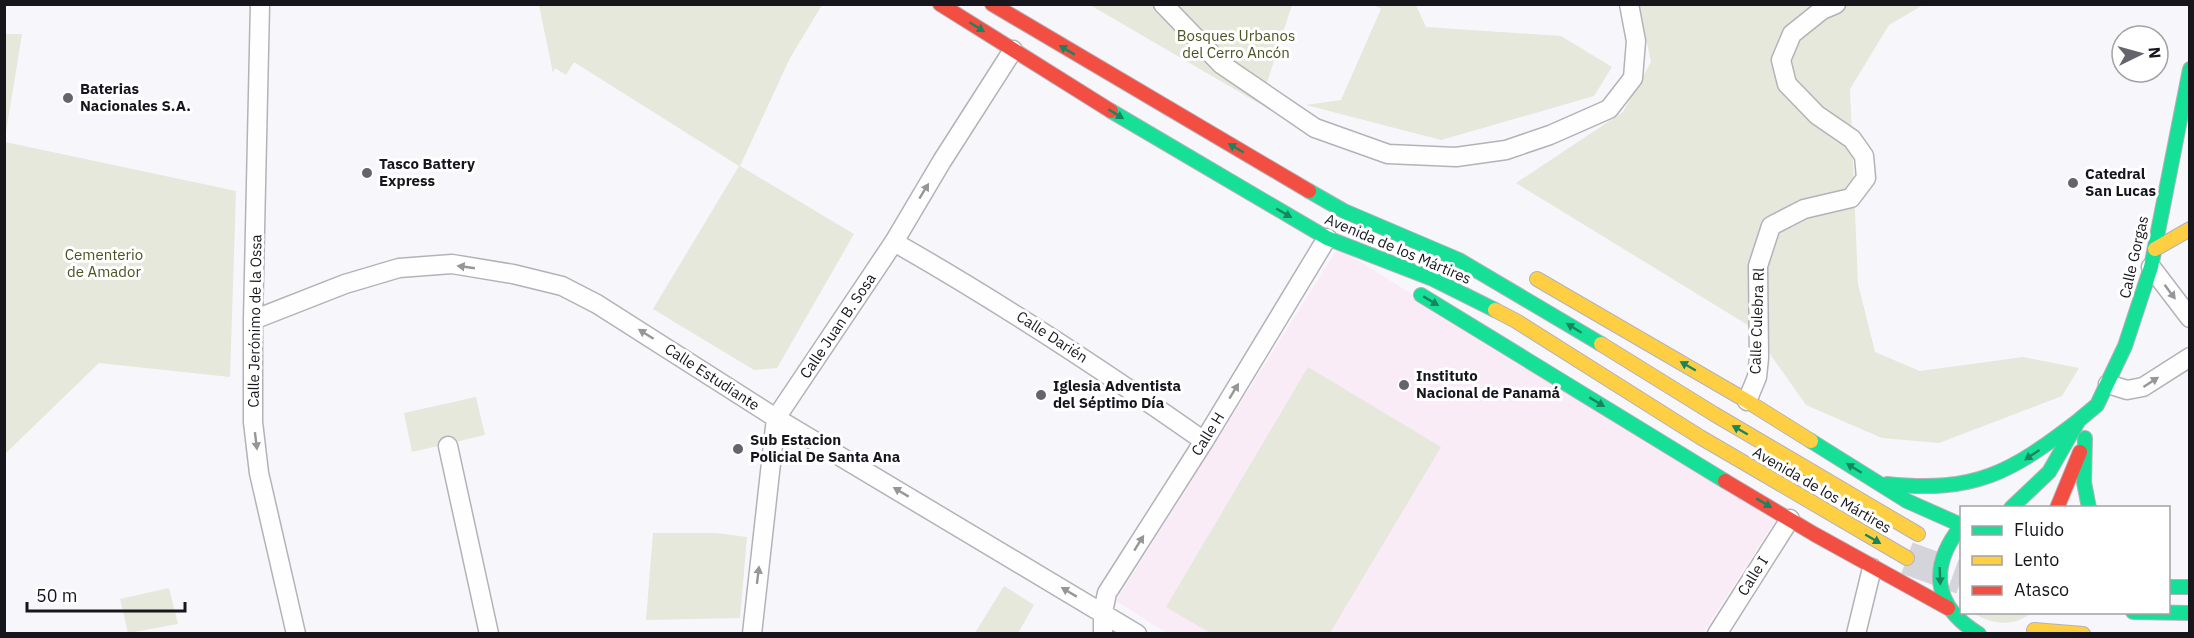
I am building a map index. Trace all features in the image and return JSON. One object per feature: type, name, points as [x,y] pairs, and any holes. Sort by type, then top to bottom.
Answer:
[{"type":"main road","name":"Avenida de los Mártires","points":[[940,4],[1208,169],[1327,238],[1433,279],[1516,321],[1700,437],[1907,558]]},
{"type":"main road","name":"Avenida de los Mártires","points":[[992,4],[1344,211],[1459,260],[1917,534]]},
{"type":"main road","name":"Calle Gorgas","points":[[2057,506],[2085,438],[2093,409],[2108,384],[2132,327],[2151,267],[2164,188],[2190,69]]},
{"type":"main road","points":[[1261,162],[1338,192]]},
{"type":"main road","points":[[2155,249],[2190,229]]},
{"type":"main road","points":[[1327,238],[1872,568],[1948,608]]},
{"type":"main road","points":[[1528,274],[1747,401],[1907,501],[1938,517],[1960,525]]},
{"type":"main road","name":"Calle Gorgas","points":[[2012,506],[2049,472],[2079,420],[2093,409]]},
{"type":"main road","points":[[1876,482],[1906,487],[1937,488],[1967,484],[1997,476],[2044,448],[2079,420]]},
{"type":"main road","points":[[2085,438],[2082,472],[2084,494],[2089,506]]},
{"type":"main road","points":[[1960,526],[1949,539],[1941,556],[1938,573],[1941,591],[1948,608],[1959,622],[1979,633]]},
{"type":"main road","points":[[2170,588],[2190,587]]},
{"type":"main road","points":[[2170,613],[2190,613]]},
{"type":"main road","points":[[2030,632],[2049,619]]},
{"type":"main road","points":[[2030,632],[2083,633]]},
{"type":"street","name":"Calle Jerónimo de la Ossa","points":[[260,4],[253,422],[259,473],[296,633]]},
{"type":"street","points":[[1163,4],[1221,64],[1315,128],[1388,154],[1456,157],[1506,150],[1550,135],[1609,109],[1633,78],[1636,41],[1629,4]]},
{"type":"street","name":"Calle Culebra Rl","points":[[1747,401],[1757,376],[1759,358],[1758,266],[1771,226],[1804,209],[1851,198],[1866,178],[1864,156],[1852,139],[1817,115],[1787,84],[1781,60],[1792,34],[1822,10],[1836,4]]},
{"type":"street","name":"Calle Juan B. Sosa","points":[[752,633],[776,418],[894,242],[942,161],[1013,50]]},
{"type":"street","name":"Calle H","points":[[1103,633],[1103,612],[1107,593],[1204,441],[1327,238]]},
{"type":"street","name":"Calle Darién","points":[[894,242],[998,303],[1101,369],[1204,441]]},
{"type":"street","name":"Calle Estudiante","points":[[253,320],[345,285],[399,268],[452,264],[513,274],[562,286],[597,304],[776,418],[1137,633]]},
{"type":"street","points":[[2151,267],[2190,318]]},
{"type":"street","points":[[2108,384],[2127,390],[2143,387],[2190,357]]},
{"type":"street","points":[[448,446],[489,633]]},
{"type":"street","name":"Calle I","points":[[1717,633],[1790,519]]},
{"type":"street","points":[[1857,633],[1872,568]]},
{"type":"shaded area","name":"Instituto Nacional de Panamá","points":[[1338,248],[1775,521],[1703,633],[1167,633],[1116,601]]},
{"type":"green space","points":[[539,5],[822,5],[790,58],[740,166],[854,234],[777,368],[754,370],[653,309],[739,166],[574,62],[566,75],[555,68],[553,73]]},
{"type":"green space","name":"Bosques Urbanos del Cerro Ancón","points":[[1090,5],[1292,5],[1260,104]]},
{"type":"green space","points":[[1374,5],[1416,5],[1426,27],[1561,36],[1612,67],[1594,96],[1441,140],[1306,105],[1341,100],[1381,9]]},
{"type":"green space","points":[[1639,5],[1923,5],[1889,25],[1850,89],[1858,284],[1875,352],[1920,371],[2023,357],[2079,368],[2062,396],[1939,443],[1882,438],[1806,405],[1751,327],[1516,183],[1623,112],[1651,62]]},
{"type":"green space","points":[[4,34],[22,34],[5,138]]},
{"type":"green space","name":"Cementerio de Amador","points":[[5,142],[236,191],[230,377],[99,363],[5,454]]},
{"type":"green space","points":[[1308,367],[1441,447],[1330,633],[1210,633],[1166,607]]},
{"type":"green space","points":[[476,397],[485,435],[412,452],[404,413]]},
{"type":"green space","points":[[653,533],[716,533],[747,537],[740,618],[646,620]]},
{"type":"green space","points":[[1004,586],[1034,605],[1018,633],[975,633]]},
{"type":"green space","points":[[169,588],[178,624],[128,633],[120,599]]},
{"type":"green space","points":[[1975,614],[2031,614],[2017,621],[2003,623]]},
{"type":"tunnel","points":[[1907,558],[1960,577]]},
{"type":"traffic: fast","points":[[2013,506],[2049,472],[2079,420],[2097,405],[2125,346],[2151,267],[2190,69]]},
{"type":"traffic: fast","points":[[1111,111],[1327,238],[1433,279],[1495,310]]},
{"type":"traffic: fast","points":[[1309,191],[1344,211],[1459,260],[1601,344]]},
{"type":"traffic: fast","points":[[1421,295],[1725,481]]},
{"type":"traffic: fast","points":[[1887,484],[1918,486],[1969,482],[2011,466],[2032,454],[2079,420]]},
{"type":"traffic: fast","points":[[2085,438],[2084,482],[2089,506]]},
{"type":"traffic: fast","points":[[1811,441],[1907,501],[1960,525]]},
{"type":"traffic: fast","points":[[1960,528],[1944,555],[1940,570],[1940,584],[1944,598],[1952,611],[1963,623],[1979,634]]},
{"type":"traffic: fast","points":[[2170,587],[2190,587]]},
{"type":"traffic: fast","points":[[2170,613],[2190,613]]},
{"type":"traffic: slow","points":[[2155,249],[2190,229]]},
{"type":"traffic: slow","points":[[1537,279],[1747,401],[1811,441]]},
{"type":"traffic: slow","points":[[1495,310],[1700,437],[1907,558]]},
{"type":"traffic: slow","points":[[1601,344],[1714,414],[1918,534]]},
{"type":"traffic: slow","points":[[2034,630],[2083,634]]},
{"type":"traffic: jam","points":[[940,4],[1111,111]]},
{"type":"traffic: jam","points":[[992,4],[1309,191]]},
{"type":"traffic: jam","points":[[2058,506],[2080,452]]},
{"type":"traffic: jam","points":[[1725,481],[1814,534],[1948,608]]},
{"type":"place","name":"Baterias Nacionales S.A.","points":[[68,98]]},
{"type":"place","name":"Tasco Battery Express","points":[[367,173]]},
{"type":"place","name":"Catedral San Lucas","points":[[2073,183]]},
{"type":"place","name":"Instituto Nacional de Panamá","points":[[1404,385]]},
{"type":"place","name":"Iglesia Adventista del Séptimo Día","points":[[1041,395]]},
{"type":"place","name":"Sub Estacion Policial De Santa Ana","points":[[738,449]]}]
